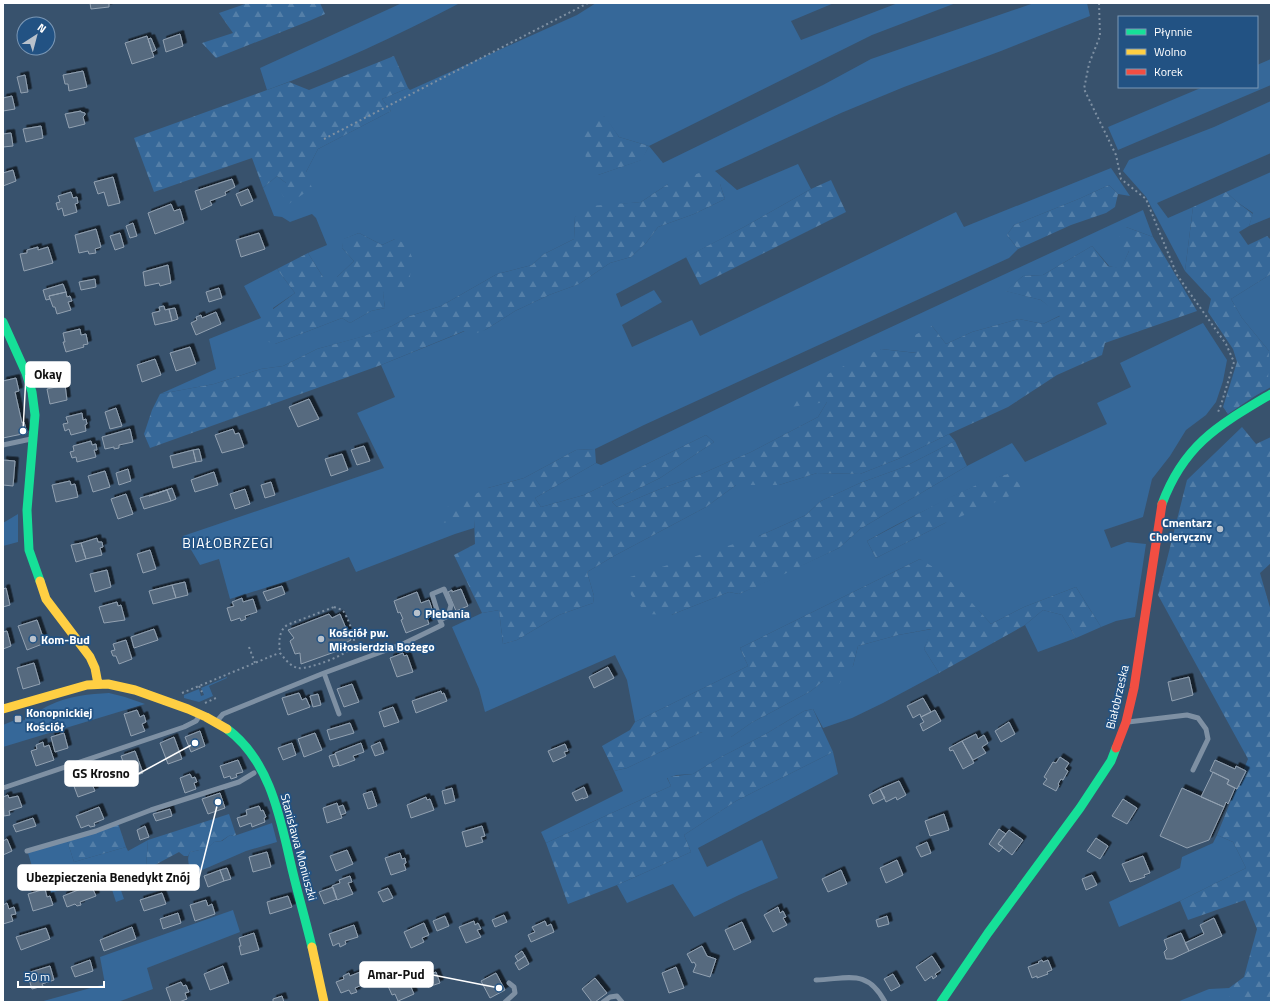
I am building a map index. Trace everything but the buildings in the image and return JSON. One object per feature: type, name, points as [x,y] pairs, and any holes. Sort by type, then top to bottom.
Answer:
[{"type":"street","points":[[3,322],[26,373],[32,392],[35,415],[34,439],[28,482],[27,510],[29,550],[46,599],[90,657],[95,668],[98,684]]},
{"type":"street","name":"Białobrzeska","points":[[940,1002],[988,933],[1080,808],[1111,761],[1126,722],[1134,688],[1162,504],[1171,480],[1185,458],[1212,432],[1225,421],[1271,394]]},
{"type":"street","name":"Stanisława Moniuszki","points":[[3,709],[84,686],[110,684],[133,689],[200,709],[239,740],[249,751],[263,773],[281,820],[324,1002]]},
{"type":"lane","points":[[3,444],[34,439]]},
{"type":"lane","points":[[216,722],[223,714],[324,673],[403,644],[442,626],[440,620],[432,594],[444,589],[451,605],[448,616],[440,620]]},
{"type":"lane","points":[[324,673],[339,714]]},
{"type":"lane","points":[[3,788],[184,727],[196,721],[200,709]]},
{"type":"lane","points":[[1126,722],[1187,715],[1198,718],[1206,729],[1208,739],[1194,770]]},
{"type":"lane","points":[[27,850],[96,830],[151,810],[239,782],[254,773]]},
{"type":"lane","points":[[816,980],[847,977],[862,979],[872,984],[880,991],[885,1002]]},
{"type":"lane","points":[[505,1002],[515,993],[514,987],[509,983]]},
{"type":"lane","points":[[603,1002],[610,997],[618,996],[622,1002]]},
{"type":"path","points":[[324,139],[588,3]]},
{"type":"path","points":[[1098,3],[1100,36],[1089,64],[1084,89],[1116,156],[1121,179],[1146,199],[1177,274],[1226,344],[1234,362],[1221,405],[1213,422],[1212,432]]},
{"type":"path","points":[[334,607],[342,610],[345,614],[355,640],[351,649],[327,661],[306,668],[298,668],[293,666],[280,653],[280,636],[283,628],[287,625],[334,607]]},
{"type":"path","points":[[249,647],[255,663]]},
{"type":"path","points":[[177,695],[280,653]]},
{"type":"path","points":[[199,686],[202,692]]},
{"type":"path","points":[[200,709],[218,697]]},
{"type":"green space","points":[[248,3],[320,3],[325,14],[216,58],[202,43],[233,33],[219,13]]},
{"type":"green space","points":[[402,3],[460,3],[365,50],[267,90],[260,68]]},
{"type":"green space","points":[[596,3],[834,3],[791,21],[801,40],[898,3],[956,3],[872,35],[649,146],[663,163],[823,85],[871,59],[1034,3],[1087,3],[1090,16],[904,87],[841,113],[715,171],[737,190],[798,164],[811,189],[744,227],[616,294],[621,307],[654,290],[662,302],[622,325],[632,347],[692,320],[700,336],[956,212],[964,227],[1111,168],[1130,196],[1118,194],[1109,185],[1014,225],[1007,235],[1018,249],[1009,258],[644,425],[595,449],[576,450],[524,478],[488,488],[474,519],[474,528],[356,572],[349,557],[287,581],[230,599],[219,559],[200,565],[183,536],[384,468],[357,413],[395,397],[381,365],[465,331],[485,330],[515,311],[549,295],[579,284],[610,263],[631,257],[646,243],[658,227],[694,214],[725,199],[720,184],[668,184],[641,202],[621,204],[575,217],[574,239],[544,254],[532,265],[497,274],[441,306],[410,316],[392,326],[365,336],[317,349],[283,366],[261,369],[214,384],[160,394],[216,369],[209,339],[261,318],[244,286],[277,269],[295,293],[273,308],[275,344],[342,318],[350,323],[371,311],[385,308],[383,293],[395,239],[382,245],[359,233],[344,239],[342,248],[354,261],[337,277],[323,277],[308,253],[327,245],[316,218],[312,214],[290,222],[282,217],[274,216],[263,188],[277,176],[286,183],[306,172],[318,149],[391,111],[382,99],[408,88],[410,90],[577,15]],"holes":[[[604,116],[619,137],[649,146],[641,160],[598,175]]]},
{"type":"green space","points":[[394,56],[408,88],[382,99],[391,111],[318,149],[306,172],[312,188],[287,205],[280,189],[286,183],[277,176],[263,188],[252,158],[154,192],[134,138],[289,82],[309,90]]},
{"type":"green space","points":[[1271,59],[1271,85],[1118,150],[1108,127],[1201,88],[1258,88],[1258,65]]},
{"type":"green space","points":[[1271,101],[1271,153],[1157,203],[1168,218],[1193,207],[1185,271],[1146,197],[1123,171],[1129,160],[1214,127]]},
{"type":"green space","points":[[605,116],[619,137],[649,146],[642,160],[598,175],[586,159],[581,129]]},
{"type":"green space","points":[[702,172],[720,184],[725,199],[694,214],[658,227],[646,243],[631,257],[610,263],[579,284],[549,295],[515,311],[485,330],[468,336],[464,331],[381,365],[150,448],[144,434],[152,410],[160,394],[214,384],[261,369],[283,366],[317,349],[364,336],[392,326],[410,316],[441,306],[497,274],[532,265],[544,254],[574,239],[575,217],[590,206],[641,202],[668,184]]},
{"type":"green space","points":[[1271,172],[1271,217],[1249,226],[1253,213],[1226,192]]},
{"type":"green space","points":[[831,180],[846,212],[700,285],[686,257],[744,227],[811,189]]},
{"type":"green space","points":[[1109,185],[1118,194],[1115,207],[1106,213],[1071,225],[1018,249],[1007,235],[1014,225]]},
{"type":"green space","points":[[1226,192],[1253,214],[1249,226],[1239,232],[1248,245],[1267,236],[1271,240],[1271,274],[1231,299],[1242,318],[1269,351],[1268,382],[1255,396],[1228,414],[1223,407],[1237,362],[1233,349],[1208,312],[1211,299],[1185,271],[1193,207]]},
{"type":"green space","points":[[1143,210],[1153,237],[1126,227],[1129,251],[1121,269],[1109,266],[1092,246],[1043,275],[1023,276],[1006,291],[1041,300],[1061,315],[1043,324],[1019,319],[972,332],[946,344],[932,326],[917,353],[881,349],[827,402],[818,417],[751,452],[699,475],[617,507],[612,502],[660,478],[714,442],[706,435],[584,495],[541,507],[535,498],[596,463],[601,465],[773,382]]},
{"type":"green space","points":[[1126,227],[1153,237],[1197,311],[1105,343],[1102,355],[1057,375],[1008,407],[898,459],[860,474],[817,473],[779,485],[736,485],[706,507],[587,572],[594,596],[593,603],[559,615],[517,640],[503,644],[499,610],[482,613],[454,555],[475,544],[474,519],[441,523],[439,511],[488,488],[524,478],[576,450],[595,449],[596,463],[535,498],[541,507],[584,495],[706,435],[714,442],[660,478],[612,502],[617,507],[699,475],[751,452],[818,417],[827,402],[790,407],[794,391],[881,349],[916,353],[915,335],[932,326],[946,344],[972,332],[1019,319],[1043,324],[1060,316],[1041,300],[1005,291],[1023,276],[1043,275],[1092,246],[1108,266],[1121,268],[1129,251],[1115,243]]},
{"type":"green space","points":[[359,233],[382,245],[395,239],[406,244],[412,257],[409,286],[383,292],[385,308],[371,311],[350,323],[342,318],[275,344],[263,340],[261,318],[295,293],[277,269],[308,253],[323,277],[337,277],[354,261],[342,248],[343,239]]},
{"type":"green space","points":[[1271,274],[1271,387],[1255,396],[1269,351],[1242,318],[1231,299]]},
{"type":"green space","points":[[1203,323],[1227,360],[1223,381],[1216,402],[1206,415],[1186,430],[1170,456],[1152,479],[1143,517],[1104,530],[1111,548],[1127,542],[1146,544],[1135,617],[1116,621],[1101,627],[1076,587],[1024,607],[991,624],[979,611],[920,559],[740,648],[748,666],[635,722],[627,680],[615,655],[485,712],[479,689],[452,627],[482,613],[499,610],[503,644],[517,640],[559,615],[593,603],[594,596],[587,572],[706,507],[736,485],[779,485],[817,473],[860,474],[898,459],[949,434],[955,441],[904,467],[860,483],[821,501],[806,515],[759,536],[671,615],[729,592],[739,594],[839,548],[860,529],[967,466],[1012,443],[1025,462],[1107,424],[1097,403],[1131,387],[1120,363]],"holes":[[[1008,474],[945,523],[876,558],[867,541],[955,496]]]},
{"type":"green space","points":[[1242,427],[1256,444],[1271,437],[1271,563],[1260,573],[1271,611],[1271,1002],[1229,1002],[1229,988],[1244,977],[1257,929],[1245,900],[1188,920],[1180,901],[1246,868],[1233,842],[1217,835],[1248,759],[1158,595],[1187,480]]},
{"type":"green space","points":[[955,441],[967,466],[860,529],[839,548],[776,578],[739,594],[729,592],[671,615],[647,614],[631,595],[627,578],[759,536],[806,515],[821,501],[860,483],[904,467]]},
{"type":"green space","points":[[1008,474],[1021,485],[1017,493],[945,523],[876,558],[867,541],[946,499],[990,479]]},
{"type":"green space","points":[[18,514],[18,542],[3,546],[3,523]]},
{"type":"green space","points":[[920,559],[938,570],[963,593],[991,624],[1024,607],[1076,587],[1101,627],[1076,638],[1062,615],[1043,610],[1025,625],[939,673],[924,649],[931,629],[898,635],[858,646],[853,666],[839,684],[823,681],[811,691],[751,723],[731,737],[713,743],[702,732],[627,768],[614,771],[602,746],[630,730],[635,722],[748,666],[740,648]]},
{"type":"green space","points":[[1043,610],[1062,615],[1076,638],[1038,652],[1025,625]]},
{"type":"green space","points":[[932,629],[924,649],[939,673],[852,718],[823,728],[813,709],[804,711],[693,774],[677,775],[667,778],[671,786],[546,843],[541,832],[623,791],[614,771],[627,768],[702,732],[731,737],[751,723],[811,691],[823,681],[853,666],[858,646],[898,635]]},
{"type":"green space","points":[[227,677],[209,686],[213,696],[199,702],[184,698],[184,695],[199,689],[201,696],[204,695],[201,688]]},
{"type":"green space","points":[[109,693],[145,704],[3,747],[3,725],[15,720],[15,722],[25,720],[25,718],[64,699]]},
{"type":"green space","points":[[813,709],[833,752],[736,801],[684,835],[691,852],[617,885],[568,904],[546,843],[671,786],[667,777],[693,774],[804,711]]},
{"type":"green space","points":[[833,752],[838,774],[698,848],[707,867],[762,840],[778,878],[694,917],[673,884],[627,903],[617,885],[691,852],[684,835],[736,801]]},
{"type":"green space","points":[[229,814],[236,835],[230,835],[221,841],[214,842],[207,848],[190,852],[188,856],[184,856],[179,852],[153,866],[146,867],[148,840]]},
{"type":"green space","points":[[118,823],[126,847],[74,862],[67,840]]},
{"type":"green space","points":[[272,823],[277,842],[246,851],[193,874],[188,860],[190,852],[206,848],[214,842],[222,841],[230,835],[234,836]]},
{"type":"green space","points":[[1217,835],[1233,842],[1246,868],[1180,901],[1119,927],[1109,902],[1180,868],[1182,857],[1213,843]]},
{"type":"green space","points":[[67,840],[74,862],[126,847],[128,851],[148,840],[146,867],[116,876],[124,899],[116,902],[107,874],[51,893],[46,877],[36,880],[28,853]]},
{"type":"green space","points":[[233,910],[240,932],[147,968],[153,989],[118,1002],[40,1002],[105,984],[100,957]]},
{"type":"green space","points":[[1229,988],[1229,1002],[1177,1002],[1209,989]]},
{"type":"traffic: fast","points":[[3,322],[26,373],[32,392],[35,415],[27,510],[29,550],[40,581]]},
{"type":"traffic: fast","points":[[1162,504],[1171,483],[1192,451],[1219,427],[1271,394]]},
{"type":"traffic: fast","points":[[227,729],[255,758],[272,795],[279,814],[312,947]]},
{"type":"traffic: fast","points":[[941,1002],[988,933],[1080,808],[1111,761],[1116,748]]},
{"type":"traffic: slow","points":[[40,581],[46,599],[90,657],[95,668],[98,684]]},
{"type":"traffic: slow","points":[[3,709],[87,685],[108,684],[135,690],[188,709],[227,729]]},
{"type":"traffic: slow","points":[[312,947],[324,1002]]},
{"type":"traffic: jam","points":[[1116,748],[1126,722],[1134,688],[1162,504]]},
{"type":"place","name":"Okay","points":[[23,431]]},
{"type":"place","name":"Cmentarz Choleryczny","points":[[1220,529]]},
{"type":"place","name":"Plebania","points":[[417,613]]},
{"type":"place","name":"Kom-Bud","points":[[33,639]]},
{"type":"place","name":"Kościół pw. Miłosierdzia Bożego","points":[[321,639]]},
{"type":"place","name":"Konopnickiej Kościół","points":[[18,719]]},
{"type":"place","name":"GS Krosno","points":[[195,743]]},
{"type":"place","name":"Ubezpieczenia Benedykt Znój","points":[[218,802]]},
{"type":"place","name":"Amar-Pud","points":[[499,988]]},
{"type":"district","name":"BIAŁOBRZEGI","points":[[228,542]]}]
